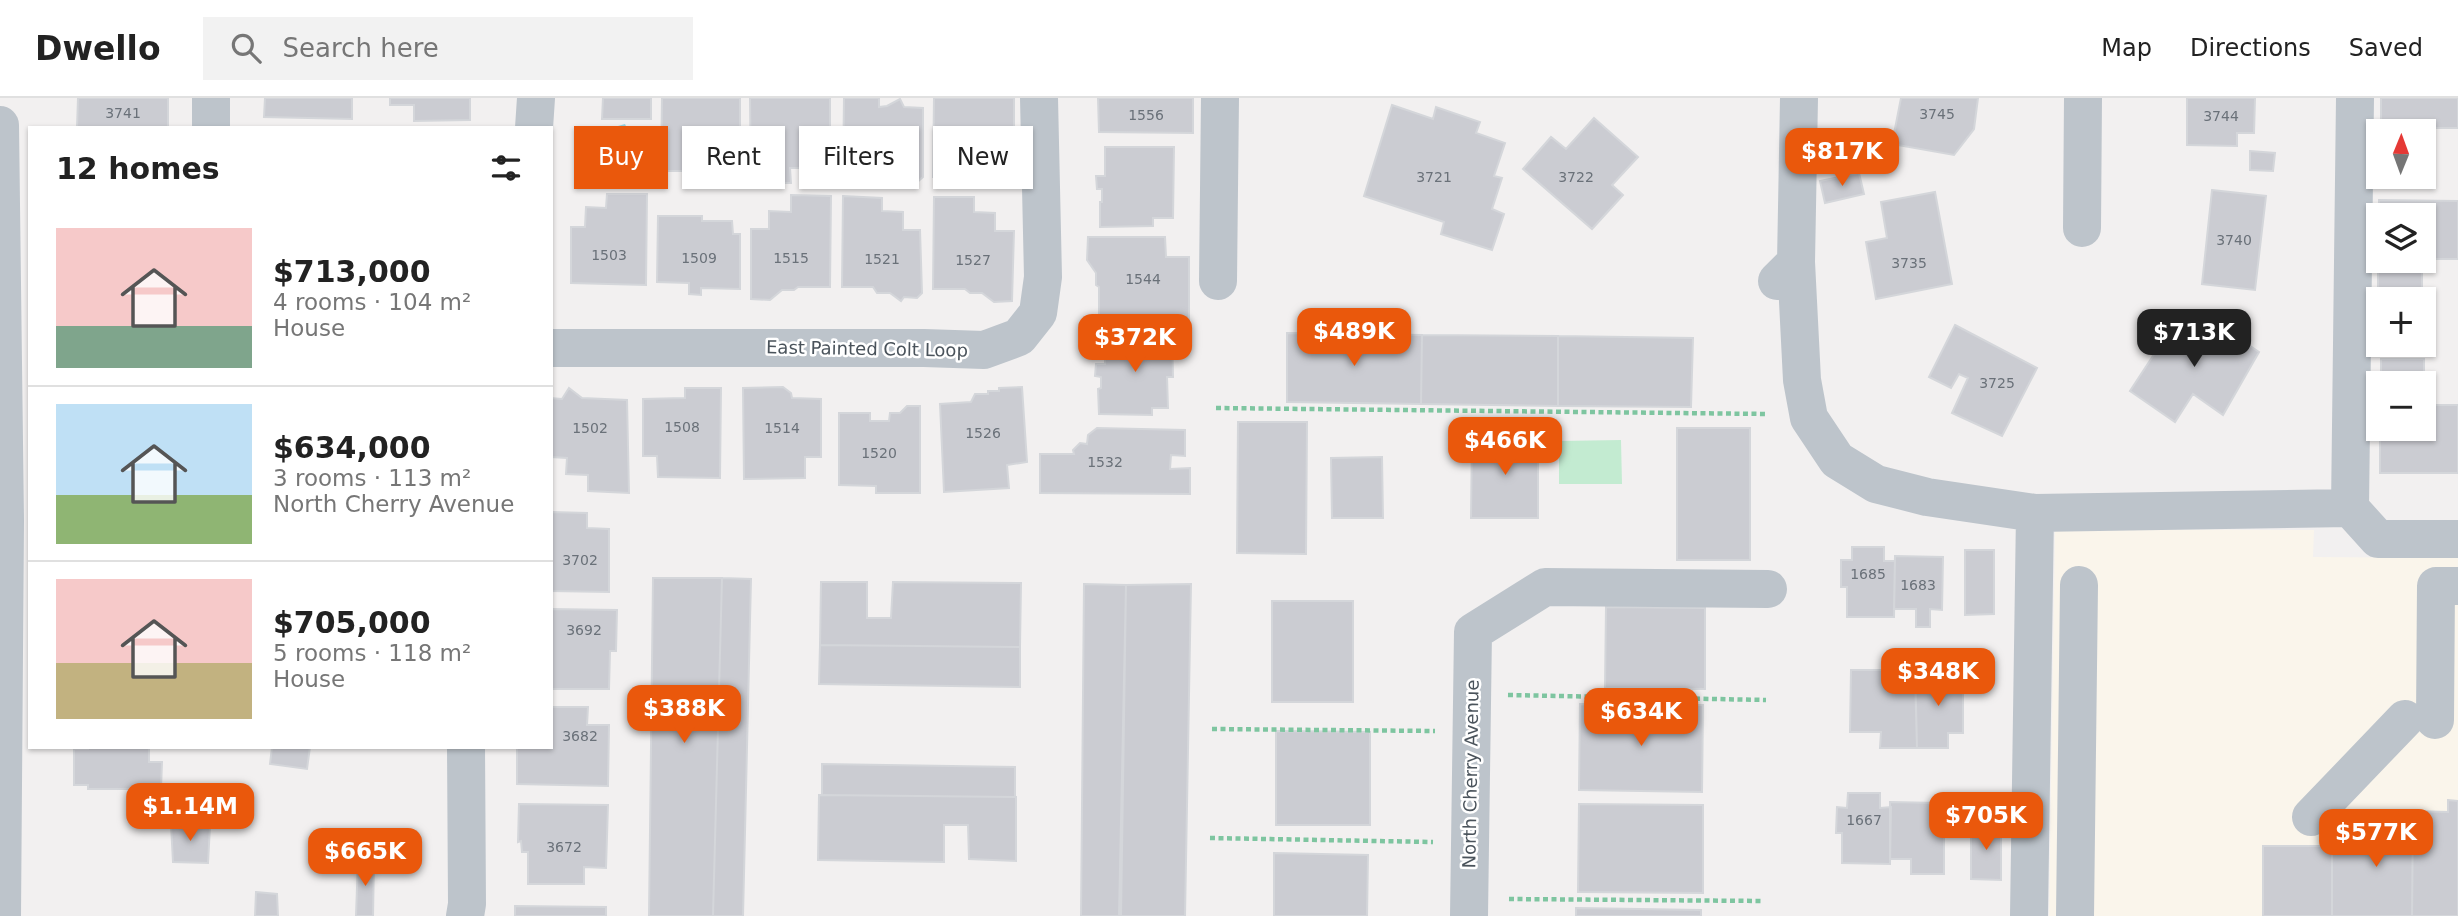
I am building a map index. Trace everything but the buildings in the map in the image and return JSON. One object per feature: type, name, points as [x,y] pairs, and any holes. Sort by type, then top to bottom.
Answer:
[{"type":"street","points":[[211,98],[211,126]]},
{"type":"street","points":[[534,126],[536,98]]},
{"type":"street","name":"East Painted Colt Loop","points":[[553,348],[984,350],[1019,337],[1038,313],[1043,277],[1039,98]]},
{"type":"street","points":[[1218,281],[1220,98]]},
{"type":"street","points":[[1799,98],[1785,273],[1809,418],[1837,460],[1876,484],[1927,497],[2035,513],[2350,508]]},
{"type":"street","points":[[2082,228],[2083,98]]},
{"type":"street","points":[[2356,98],[2350,508],[2378,539],[2458,540]]},
{"type":"street","points":[[0,125],[2,916]]},
{"type":"street","points":[[2029,916],[2035,513]]},
{"type":"street","points":[[2074,916],[2079,584]]},
{"type":"street","points":[[2311,817],[2420,720],[2436,586],[2458,586]]},
{"type":"street","name":"North Cherry Avenue","points":[[1469,907],[1473,632],[1545,587],[1768,589]]},
{"type":"street","points":[[465,916],[466,749]]},
{"type":"path","points":[[1216,408],[1772,414]]},
{"type":"path","points":[[1212,729],[1766,699]]},
{"type":"path","points":[[1210,838],[1470,842]]},
{"type":"path","points":[[1469,907],[1763,901]]},
{"type":"shaded area","points":[[2055,529],[2314,530],[2313,557],[2458,558],[2458,916],[2049,916]]},
{"type":"green space","points":[[1621,440],[1622,484],[1559,484],[1559,441]]}]
